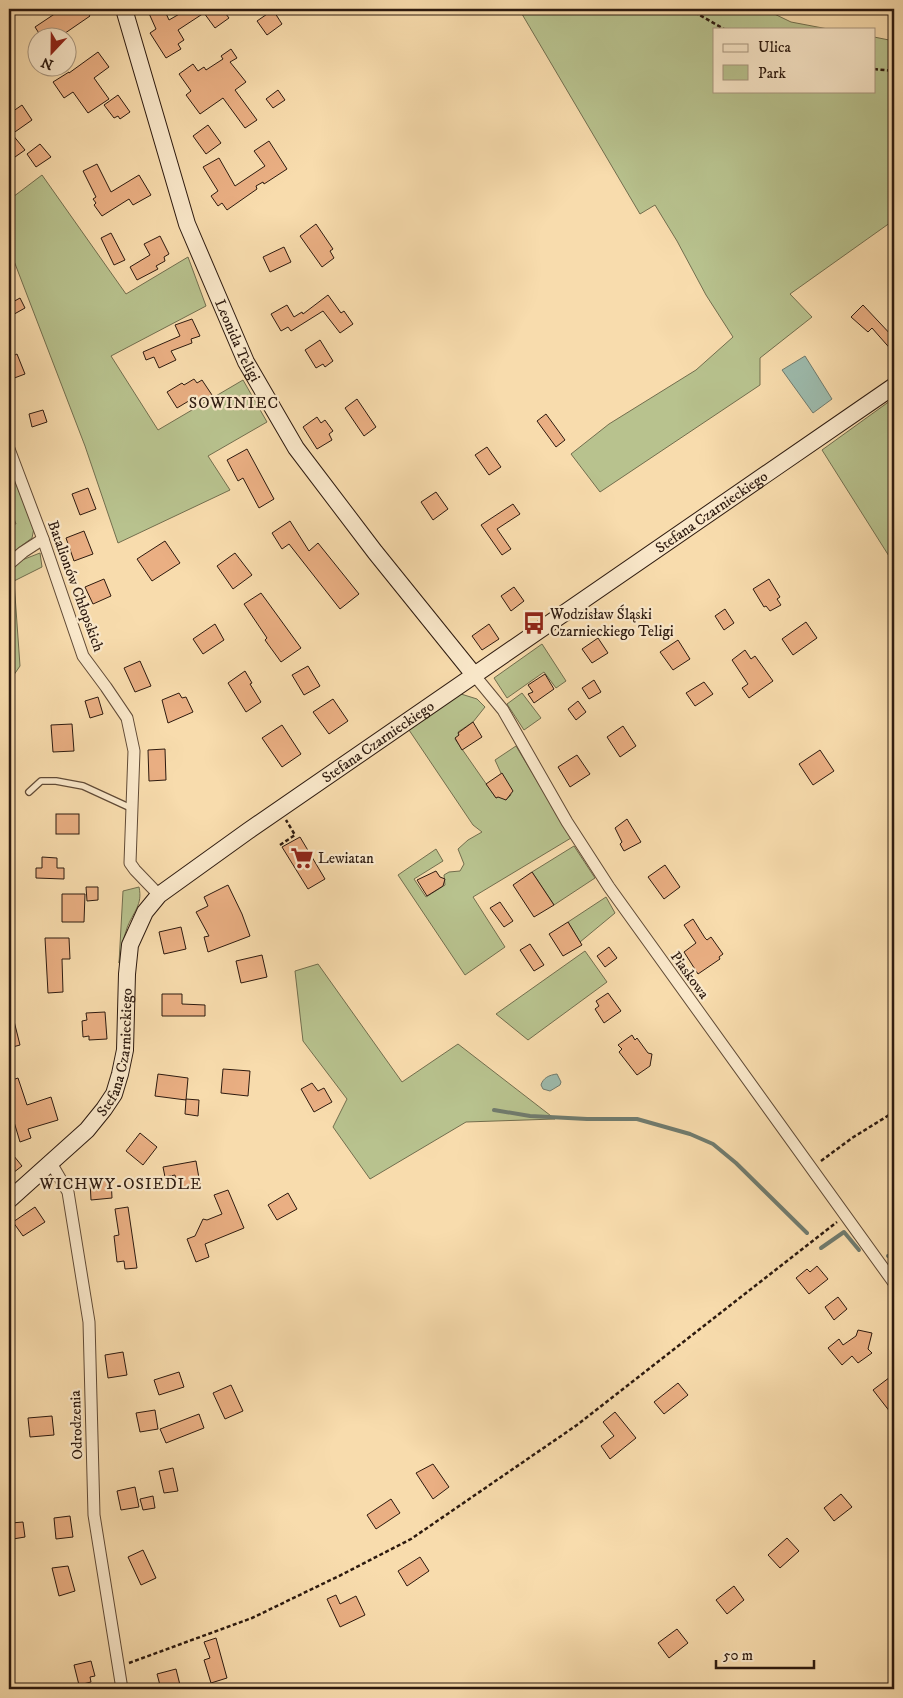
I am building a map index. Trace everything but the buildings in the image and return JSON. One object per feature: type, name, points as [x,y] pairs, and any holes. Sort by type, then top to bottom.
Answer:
[{"type":"street","name":"Leonida Teligi","points":[[124,9],[187,224],[246,362],[296,448],[375,552],[474,676]]},
{"type":"street","name":"Stefana Czarnieckiego","points":[[9,1200],[87,1130],[104,1110],[114,1094],[125,1050],[127,974],[130,945],[141,920],[159,895],[248,831],[894,386]]},
{"type":"street","name":"Batalionów Chłopskich","points":[[9,450],[84,656],[127,718],[134,751],[130,863],[159,895]]},
{"type":"street","points":[[9,564],[23,552],[43,540]]},
{"type":"street","name":"Piaskowa","points":[[474,676],[503,710],[568,822],[609,887],[894,1283]]},
{"type":"street","name":"Odrodzenia","points":[[51,1163],[68,1192],[89,1322],[94,1515],[122,1689]]},
{"type":"lane","points":[[29,792],[41,781],[56,780],[82,786],[133,809]]},
{"type":"path","points":[[689,9],[722,28]]},
{"type":"path","points":[[876,69],[894,70]]},
{"type":"path","points":[[280,846],[295,835],[283,816]]},
{"type":"path","points":[[811,1168],[852,1138],[894,1112]]},
{"type":"path","points":[[118,1667],[252,1618],[411,1539],[577,1425],[670,1350],[846,1216]]},
{"type":"green space","points":[[519,9],[764,9],[791,22],[823,28],[713,28],[713,92],[876,92],[876,37],[894,41],[894,220],[790,294],[812,317],[760,358],[760,385],[600,492],[571,454],[609,424],[696,370],[733,337],[706,295],[655,205],[640,214]]},
{"type":"green space","points":[[42,175],[126,294],[188,257],[206,306],[111,356],[158,430],[243,380],[267,422],[208,456],[230,490],[118,543],[85,446],[9,248],[9,200]]},
{"type":"green space","points":[[894,398],[894,564],[822,450]]},
{"type":"green space","points":[[9,467],[34,528],[32,538],[9,555],[9,524],[16,524],[9,506]]},
{"type":"green space","points":[[40,553],[42,567],[14,581],[20,666],[9,682],[9,571],[22,560]]},
{"type":"green space","points":[[542,644],[566,681],[556,688],[544,672],[507,698],[494,678]]},
{"type":"green space","points":[[522,693],[541,718],[524,730],[507,704]]},
{"type":"green space","points":[[461,694],[477,699],[485,707],[473,722],[458,732],[459,735],[455,739],[496,798],[500,796],[506,800],[511,795],[495,760],[516,746],[571,838],[473,897],[505,947],[465,975],[398,875],[436,849],[443,861],[414,879],[426,897],[445,885],[444,875],[449,872],[460,871],[464,864],[458,849],[468,840],[482,832],[473,825],[409,730]]},
{"type":"green space","points":[[574,846],[595,878],[554,905],[532,872]]},
{"type":"green space","points":[[139,887],[139,904],[129,922],[119,963],[123,891]]},
{"type":"green space","points":[[606,897],[615,913],[580,942],[568,922]]},
{"type":"green space","points":[[585,951],[607,982],[528,1040],[496,1014]]},
{"type":"green space","points":[[318,964],[402,1082],[458,1044],[555,1119],[466,1122],[370,1179],[333,1127],[347,1099],[303,1041],[295,971]]},
{"type":"shaded area","points":[[805,356],[832,399],[813,413],[782,370]]},
{"type":"shaded area","points":[[557,1074],[561,1082],[560,1085],[550,1091],[543,1089],[541,1085],[545,1079]]},
{"type":"waterway","points":[[494,1110],[530,1116],[637,1119],[690,1134],[713,1144],[736,1163],[807,1233]]},
{"type":"waterway","points":[[821,1248],[844,1232],[859,1250]]},
{"type":"waterway","points":[[888,1256],[894,1258]]},
{"type":"place","name":"Wodzisław Śląski Czarnieckiego Teligi","points":[[534,623]]},
{"type":"place","name":"Lewiatan","points":[[302,858]]},
{"type":"district","name":"SOWINIEC","points":[[234,402]]},
{"type":"district","name":"WICHWY-OSIEDLE","points":[[121,1183]]}]
